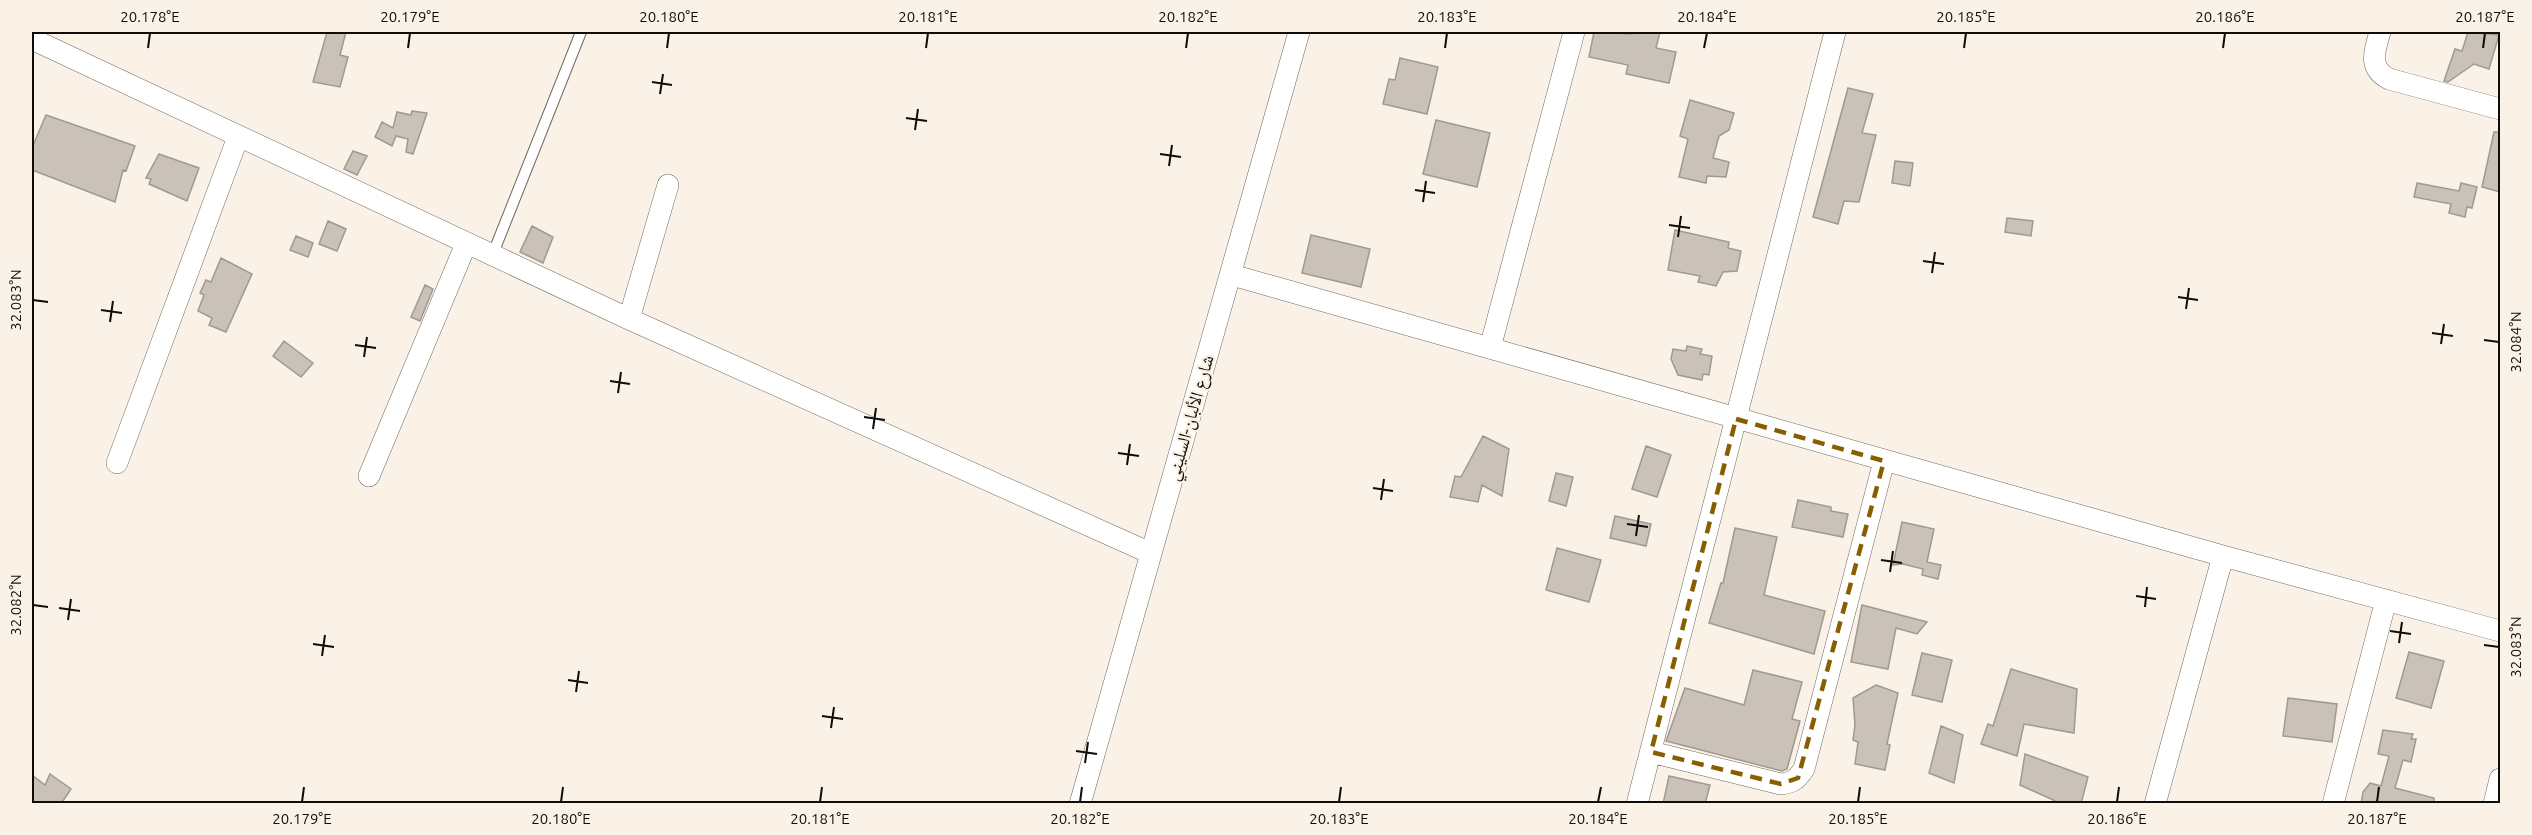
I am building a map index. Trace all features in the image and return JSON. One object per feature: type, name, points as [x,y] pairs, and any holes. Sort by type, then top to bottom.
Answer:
[{"type":"street","name":"شارع الألبان-السليني","points":[[1080,804],[1150,553],[1232,275],[1299,32]]},
{"type":"street","points":[[1490,348],[1574,32]]},
{"type":"street","points":[[1637,804],[1835,32]]},
{"type":"street","points":[[2380,32],[2374,64],[2378,74],[2500,109]]},
{"type":"street","points":[[32,39],[628,319],[1150,553]]},
{"type":"street","points":[[117,462],[238,137]]},
{"type":"street","points":[[628,319],[668,185]]},
{"type":"street","points":[[369,476],[466,244]]},
{"type":"street","points":[[1232,275],[1884,461],[2500,631]]},
{"type":"street","points":[[1651,752],[1781,784],[1791,783],[1798,778],[1804,769],[1884,461]]},
{"type":"street","points":[[2155,804],[2223,556]]},
{"type":"street","points":[[2333,804],[2386,600]]},
{"type":"street","points":[[2494,804],[2500,779]]},
{"type":"lane","points":[[492,256],[581,32]]},
{"type":"highlighted area","points":[[1736,419],[1884,461],[1798,778],[1781,784],[1651,752]]},
{"type":"building","points":[[327,32],[346,32],[340,55],[348,57],[340,87],[313,82]]},
{"type":"building","points":[[1594,32],[1632,34],[1632,32],[1660,32],[1656,48],[1676,52],[1669,83],[1626,74],[1628,65],[1589,57]]},
{"type":"building","points":[[2468,32],[2499,35],[2489,69],[2474,64],[2448,82],[2444,81],[2455,49],[2462,51]]},
{"type":"building","points":[[1400,58],[1438,67],[1427,114],[1383,104],[1389,79],[1395,80]]},
{"type":"building","points":[[1848,88],[1873,94],[1862,133],[1876,135],[1859,202],[1844,201],[1838,224],[1813,217]]},
{"type":"building","points":[[1690,100],[1734,113],[1729,130],[1719,136],[1713,158],[1729,162],[1726,177],[1707,176],[1706,183],[1679,177],[1688,139],[1680,136]]},
{"type":"building","points":[[412,111],[427,113],[413,154],[406,152],[408,139],[396,136],[392,146],[375,137],[382,122],[393,128],[397,112],[411,115]]},
{"type":"building","points":[[46,115],[135,146],[126,171],[123,170],[115,202],[32,170],[32,148]]},
{"type":"building","points":[[1436,120],[1490,133],[1477,187],[1423,174]]},
{"type":"building","points":[[2494,132],[2500,132],[2500,192],[2482,187]]},
{"type":"building","points":[[353,151],[367,156],[357,175],[344,169]]},
{"type":"building","points":[[159,154],[199,168],[187,201],[149,184],[151,179],[146,178]]},
{"type":"building","points":[[1895,161],[1913,163],[1910,186],[1892,183]]},
{"type":"building","points":[[2417,183],[2459,191],[2461,183],[2477,187],[2472,208],[2467,207],[2465,217],[2449,213],[2451,204],[2414,197]]},
{"type":"building","points":[[2007,218],[2033,221],[2031,236],[2005,232]]},
{"type":"building","points":[[328,221],[346,229],[337,251],[319,244]]},
{"type":"building","points":[[532,226],[553,237],[543,263],[520,252]]},
{"type":"building","points":[[1675,230],[1729,242],[1728,248],[1741,251],[1737,271],[1723,272],[1716,286],[1698,282],[1700,276],[1668,270]]},
{"type":"building","points":[[1311,235],[1370,249],[1361,287],[1302,273]]},
{"type":"building","points":[[296,236],[313,243],[308,257],[290,250]]},
{"type":"building","points":[[221,258],[252,274],[226,332],[209,325],[212,318],[198,311],[204,295],[200,293],[206,280],[211,282]]},
{"type":"building","points":[[425,285],[433,289],[420,321],[411,317]]},
{"type":"building","points":[[284,341],[313,363],[301,377],[273,356]]},
{"type":"building","points":[[1687,346],[1702,349],[1700,354],[1712,356],[1709,375],[1703,374],[1702,380],[1678,375],[1671,359],[1673,349],[1686,351]]},
{"type":"building","points":[[1483,436],[1509,449],[1502,496],[1482,485],[1478,502],[1450,497],[1455,476],[1461,477]]},
{"type":"building","points":[[1646,446],[1671,455],[1657,497],[1632,489]]},
{"type":"building","points":[[1556,473],[1573,477],[1566,506],[1549,501]]},
{"type":"building","points":[[1798,500],[1831,507],[1831,511],[1848,514],[1843,537],[1792,527]]},
{"type":"building","points":[[1615,516],[1651,524],[1646,546],[1610,538]]},
{"type":"building","points":[[1902,522],[1934,529],[1927,562],[1941,565],[1938,579],[1922,575],[1923,569],[1903,564],[1893,565]]},
{"type":"building","points":[[1735,528],[1777,537],[1764,595],[1825,611],[1814,654],[1709,623],[1721,583],[1723,583]]},
{"type":"building","points":[[1557,548],[1601,560],[1589,602],[1546,590]]},
{"type":"building","points":[[1862,605],[1927,622],[1917,634],[1896,628],[1888,669],[1851,662]]},
{"type":"building","points":[[2409,652],[2444,661],[2431,708],[2396,698]]},
{"type":"building","points":[[1922,653],[1952,660],[1942,702],[1912,695]]},
{"type":"building","points":[[2011,669],[2077,689],[2074,733],[2024,724],[2017,756],[1981,744],[1988,724],[1993,726]]},
{"type":"building","points":[[1753,670],[1802,682],[1792,719],[1800,721],[1787,769],[1782,771],[1666,741],[1685,688],[1744,705]]},
{"type":"building","points":[[1876,685],[1898,693],[1887,744],[1890,745],[1885,770],[1855,764],[1858,742],[1853,740],[1855,725],[1853,698]]},
{"type":"building","points":[[2288,698],[2337,704],[2332,742],[2283,736]]},
{"type":"building","points":[[1941,726],[1963,735],[1954,783],[1929,773]]},
{"type":"building","points":[[2383,730],[2413,734],[2411,739],[2416,739],[2411,762],[2403,760],[2395,788],[2434,798],[2434,804],[2361,804],[2363,792],[2370,783],[2381,786],[2389,756],[2378,754]]},
{"type":"building","points":[[2025,754],[2088,777],[2081,804],[2062,804],[2020,785]]},
{"type":"building","points":[[50,774],[71,789],[61,804],[32,804],[32,775],[45,785]]},
{"type":"building","points":[[1669,776],[1710,785],[1705,804],[1663,804]]}]
